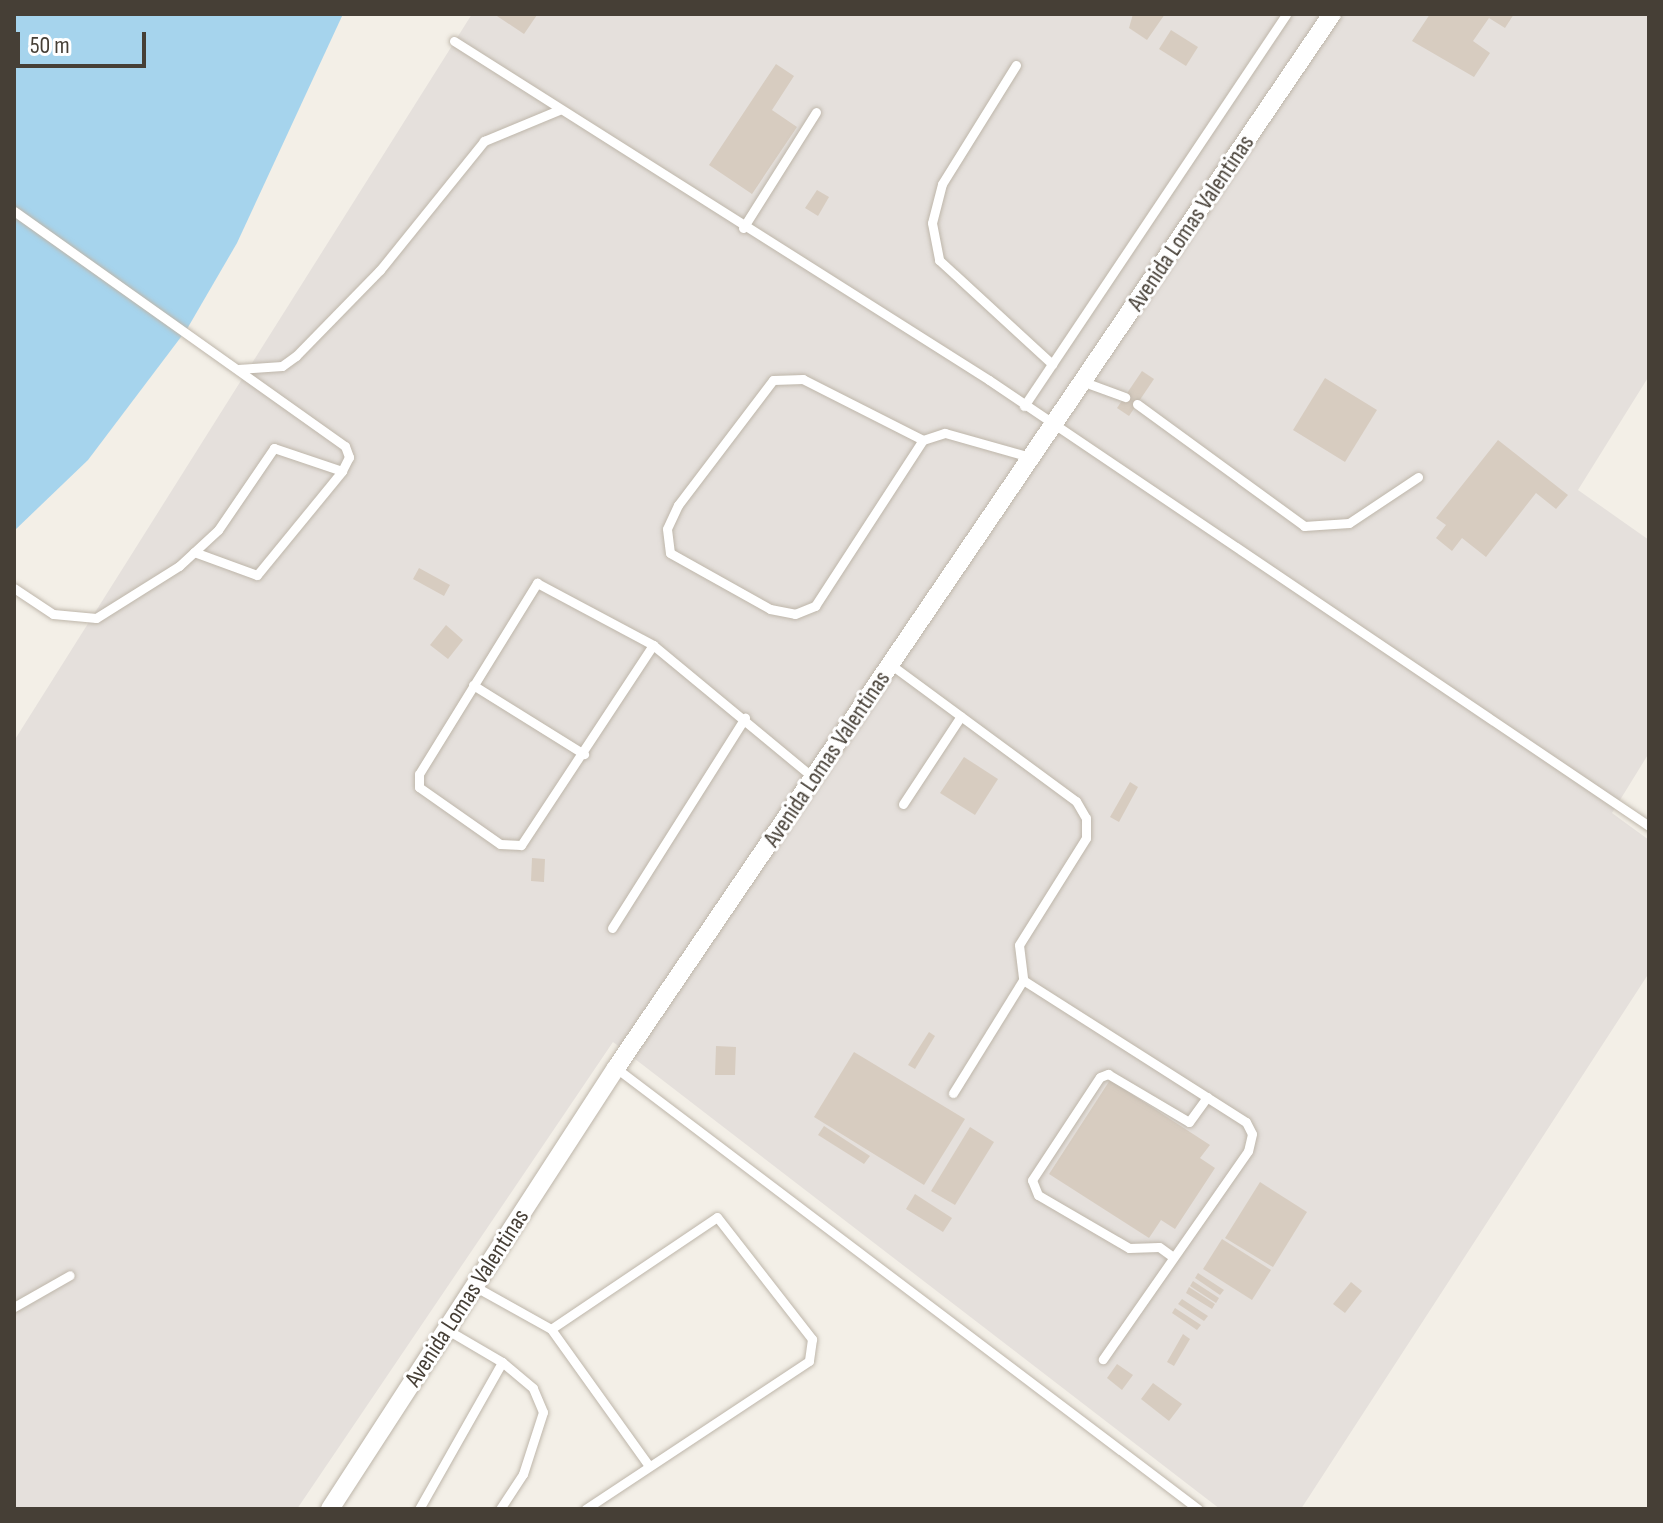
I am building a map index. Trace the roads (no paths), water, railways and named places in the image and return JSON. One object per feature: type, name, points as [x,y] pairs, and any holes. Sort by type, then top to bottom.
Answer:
[{"type":"street","name":"Avenida Lomas Valentinas","points":[[330,1509],[616,1068],[815,779],[1030,457],[1054,428],[1332,14]]},
{"type":"lane","points":[[1024,406],[1286,14]]},
{"type":"lane","points":[[454,41],[1024,406],[1649,826]]},
{"type":"lane","points":[[1016,65],[942,184],[932,223],[939,260],[1052,364]]},
{"type":"lane","points":[[238,369],[282,366],[296,356],[380,270],[484,141],[559,110]]},
{"type":"lane","points":[[743,228],[816,112]]},
{"type":"lane","points":[[14,211],[345,446],[342,471],[257,575],[194,552]]},
{"type":"lane","points":[[923,440],[803,379],[773,380],[678,505],[667,529],[670,553],[770,609],[795,614],[815,606],[923,440],[945,433],[1030,457]]},
{"type":"lane","points":[[1084,382],[1125,397]]},
{"type":"lane","points":[[1137,404],[1304,526],[1349,523],[1418,477]]},
{"type":"lane","points":[[14,588],[53,614],[96,618],[194,552],[218,530],[274,448],[342,471]]},
{"type":"lane","points":[[653,645],[535,833],[521,845],[500,844],[418,783],[473,685],[537,583],[653,645],[815,779]]},
{"type":"lane","points":[[890,664],[1076,801],[1086,818],[1086,838],[1019,945],[1023,980],[953,1093]]},
{"type":"lane","points":[[473,685],[584,754]]},
{"type":"lane","points":[[903,804],[961,716]]},
{"type":"lane","points":[[612,928],[745,718]]},
{"type":"lane","points":[[1023,980],[1207,1097],[1252,1134],[1248,1151],[1103,1359]]},
{"type":"lane","points":[[616,1068],[1198,1509]]},
{"type":"lane","points":[[1173,1257],[1159,1247],[1129,1248],[1038,1195],[1032,1180],[1100,1077],[1108,1074],[1189,1122],[1207,1097]]},
{"type":"lane","points":[[551,1329],[717,1217],[812,1339],[809,1361],[585,1509]]},
{"type":"lane","points":[[14,1307],[70,1275]]},
{"type":"lane","points":[[474,1286],[551,1329],[649,1466]]},
{"type":"lane","points":[[446,1329],[502,1362],[533,1388],[543,1412],[523,1474],[500,1509]]},
{"type":"lane","points":[[419,1509],[502,1362]]},
{"type":"water","points":[[14,14],[343,14],[237,243],[187,329],[88,460],[14,531]]}]
